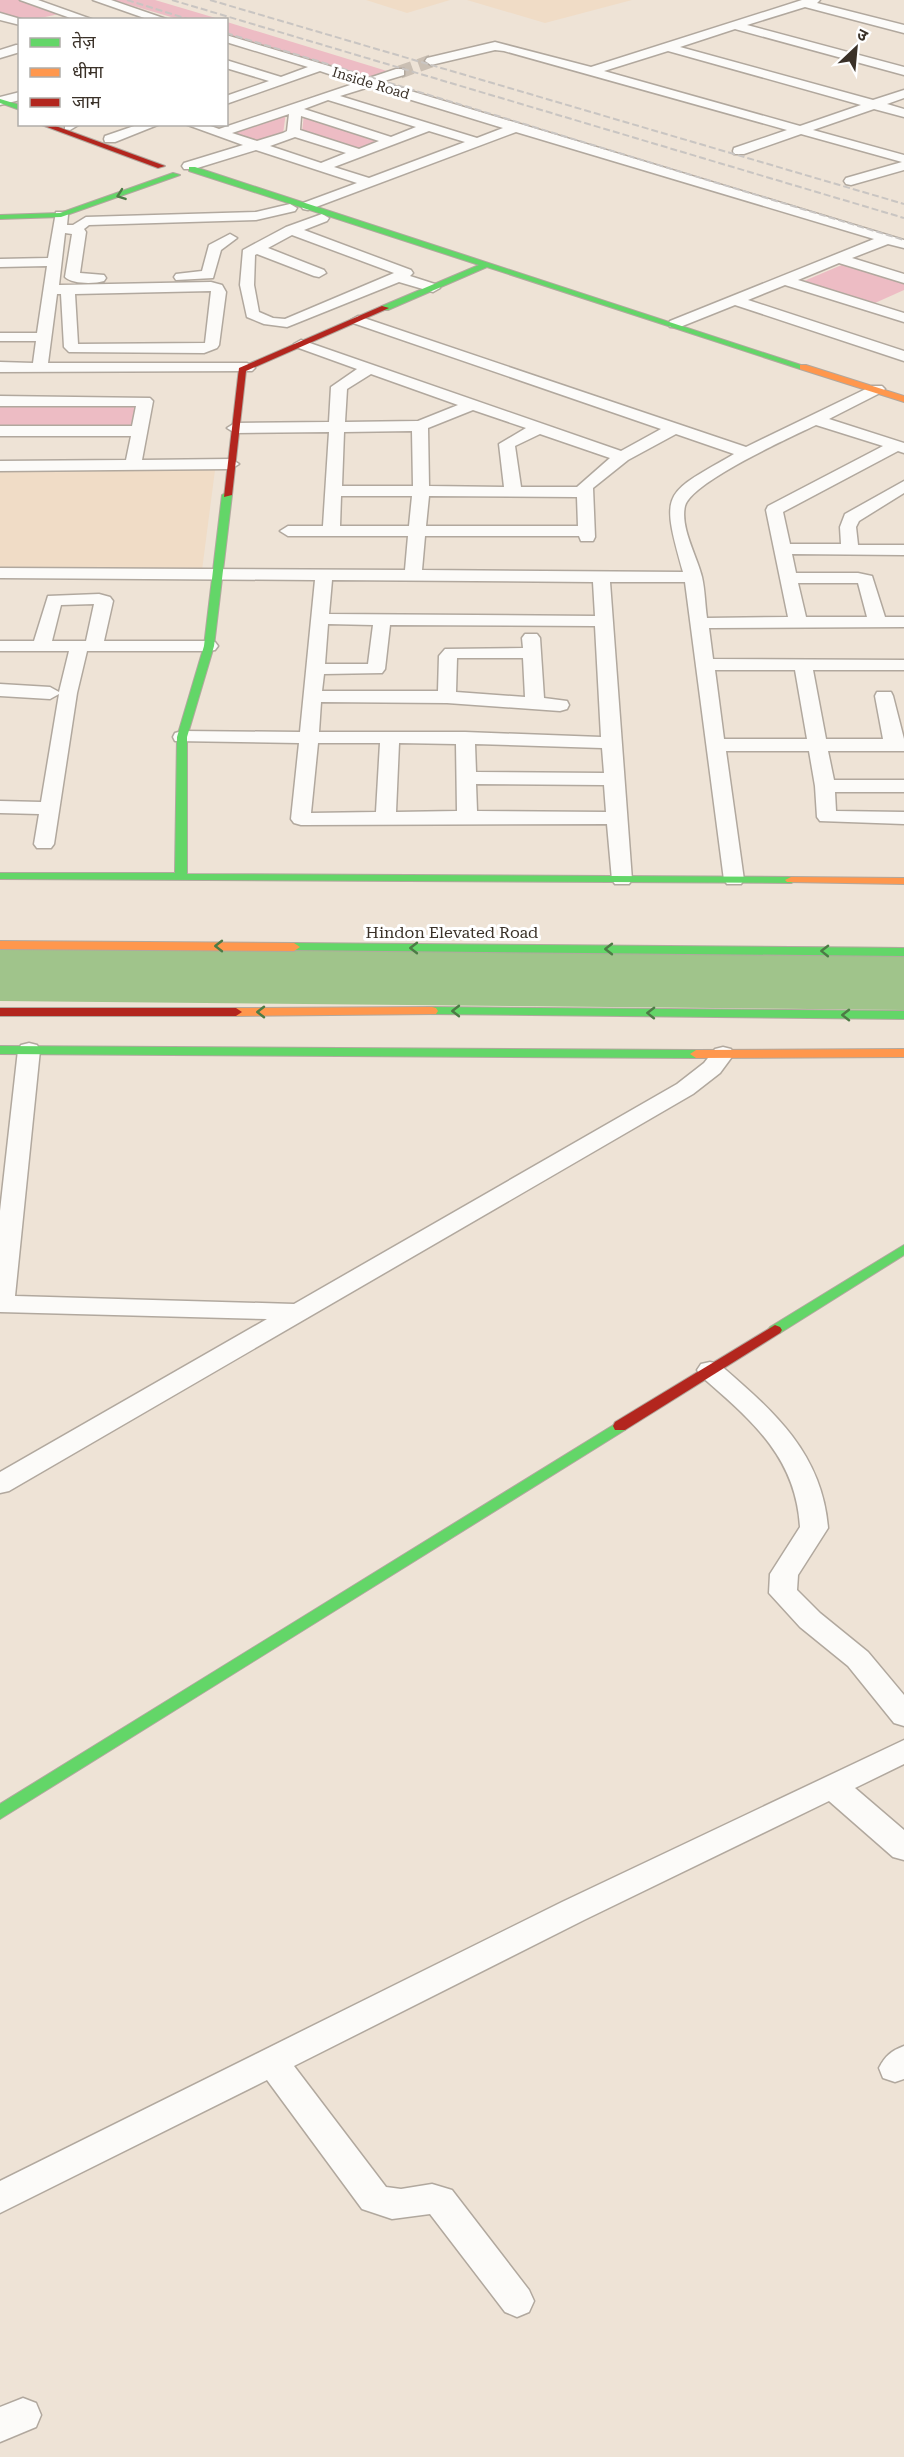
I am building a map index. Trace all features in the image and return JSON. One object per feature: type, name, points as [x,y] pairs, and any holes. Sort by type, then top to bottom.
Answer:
[{"type":"main road","points":[[0,101],[18,107]]},
{"type":"main road","points":[[0,110],[18,116]]},
{"type":"main road","points":[[47,126],[160,168],[165,174],[184,170],[308,206],[683,335],[719,339]]},
{"type":"main road","points":[[73,126],[184,170],[290,208],[675,324],[902,397]]},
{"type":"main road","points":[[0,206],[55,203],[160,168]]},
{"type":"main road","points":[[0,217],[60,222],[184,170]]},
{"type":"main road","points":[[181,877],[182,737],[209,646],[242,370],[480,267]]},
{"type":"main road","points":[[0,876],[904,881]]},
{"type":"main road","name":"Hindon Elevated Road","points":[[0,945],[904,952]]},
{"type":"main road","points":[[0,1012],[524,1011],[904,1015]]},
{"type":"main road","points":[[734,1014],[735,1045]]},
{"type":"main road","points":[[0,1050],[735,1045],[904,1053]]},
{"type":"main road","points":[[0,1812],[904,1249]]},
{"type":"street","points":[[26,0],[83,18]]},
{"type":"street","points":[[99,0],[158,18]]},
{"type":"street","points":[[592,72],[810,2],[904,29]]},
{"type":"street","points":[[119,17],[136,11]]},
{"type":"street","points":[[52,18],[67,13]]},
{"type":"street","points":[[0,16],[18,21]]},
{"type":"street","points":[[733,25],[904,70]]},
{"type":"street","name":"Inside Road","points":[[228,39],[904,244]]},
{"type":"street","points":[[431,61],[500,46],[904,159]]},
{"type":"street","points":[[668,46],[904,113]]},
{"type":"street","points":[[228,65],[282,81]]},
{"type":"street","points":[[228,99],[321,68]]},
{"type":"street","points":[[228,74],[244,69]]},
{"type":"street","points":[[220,133],[400,72]]},
{"type":"street","points":[[739,151],[904,94]]},
{"type":"street","points":[[0,101],[18,96]]},
{"type":"street","points":[[327,96],[477,142]]},
{"type":"street","points":[[184,170],[288,136],[293,132],[296,108]]},
{"type":"street","points":[[296,108],[392,141]]},
{"type":"street","points":[[110,139],[148,126]]},
{"type":"street","points":[[197,126],[370,183]]},
{"type":"street","points":[[321,167],[429,127]]},
{"type":"street","points":[[308,206],[517,128]]},
{"type":"street","points":[[293,132],[359,153]]},
{"type":"street","points":[[851,181],[904,166]]},
{"type":"street","points":[[870,175],[893,182]]},
{"type":"street","points":[[76,229],[87,221],[256,216],[290,208]]},
{"type":"street","points":[[291,231],[406,274],[287,323],[273,323],[252,314],[247,285],[248,253],[255,248],[291,231],[322,218]]},
{"type":"street","points":[[40,368],[60,222],[78,232],[71,275],[76,278],[203,277],[208,275],[214,248],[230,238]]},
{"type":"street","points":[[675,324],[887,239]]},
{"type":"street","points":[[255,248],[319,273]]},
{"type":"street","points":[[838,258],[904,279]]},
{"type":"street","points":[[0,262],[55,262]]},
{"type":"street","points":[[398,278],[433,288]]},
{"type":"street","points":[[784,280],[904,318]]},
{"type":"street","points":[[51,290],[211,286],[217,288],[219,292],[212,345],[204,348],[74,349],[71,347],[68,290]]},
{"type":"street","points":[[876,309],[894,299]]},
{"type":"street","points":[[735,300],[904,356]]},
{"type":"street","points":[[358,320],[747,453]]},
{"type":"street","points":[[0,338],[44,337]]},
{"type":"street","points":[[886,350],[904,341]]},
{"type":"street","points":[[301,344],[622,457]]},
{"type":"street","points":[[0,368],[247,368]]},
{"type":"street","points":[[331,531],[339,387],[369,368]]},
{"type":"street","points":[[734,880],[693,577],[678,525],[677,506],[686,489],[747,453],[878,389]]},
{"type":"street","points":[[0,400],[145,401],[133,465]]},
{"type":"street","points":[[235,428],[336,425],[420,426],[473,405]]},
{"type":"street","points":[[813,419],[900,447]]},
{"type":"street","points":[[413,576],[421,491],[420,426]]},
{"type":"street","points":[[513,492],[507,444],[539,428]]},
{"type":"street","points":[[288,531],[417,530],[587,534],[583,492],[588,483],[622,457],[675,428]]},
{"type":"street","points":[[0,430],[140,431]]},
{"type":"street","points":[[798,622],[790,578],[773,512],[776,508],[900,447]]},
{"type":"street","points":[[0,466],[231,464]]},
{"type":"street","points":[[850,549],[848,527],[851,518],[904,486]]},
{"type":"street","points":[[333,491],[583,492]]},
{"type":"street","points":[[782,549],[904,550]]},
{"type":"street","points":[[0,573],[693,577]]},
{"type":"street","points":[[324,576],[302,819],[467,817],[616,819]]},
{"type":"street","points":[[601,576],[613,742],[613,779],[622,880]]},
{"type":"street","points":[[790,578],[866,580],[877,622]]},
{"type":"street","points":[[41,646],[54,600],[99,599],[104,601],[68,693],[44,844]]},
{"type":"street","points":[[320,619],[604,621]]},
{"type":"street","points":[[315,669],[376,669],[382,620]]},
{"type":"street","points":[[531,621],[535,702]]},
{"type":"street","points":[[699,622],[904,622]]},
{"type":"street","points":[[0,646],[209,646]]},
{"type":"street","points":[[447,697],[448,656],[451,653],[532,653]]},
{"type":"street","points":[[705,664],[904,665]]},
{"type":"street","points":[[803,665],[825,786],[827,817],[904,818]]},
{"type":"street","points":[[0,690],[50,693]]},
{"type":"street","points":[[312,696],[447,697],[560,705]]},
{"type":"street","points":[[715,745],[899,745],[891,700]]},
{"type":"street","points":[[182,737],[465,738],[613,742]]},
{"type":"street","points":[[386,818],[390,738]]},
{"type":"street","points":[[465,738],[467,817]]},
{"type":"street","points":[[466,778],[613,779]]},
{"type":"street","points":[[825,786],[904,786]]},
{"type":"street","points":[[0,807],[49,808]]},
{"type":"street","points":[[0,1484],[685,1089],[712,1068],[735,1045]]},
{"type":"street","points":[[29,1050],[1,1304],[299,1312]]},
{"type":"street","points":[[710,1370],[769,1423],[798,1469],[810,1502],[814,1528],[784,1574],[783,1593],[810,1620],[858,1659],[904,1715]]},
{"type":"street","points":[[0,2198],[573,1911],[904,1751]]},
{"type":"street","points":[[832,1786],[904,1848]]},
{"type":"street","points":[[273,2063],[374,2198],[390,2206],[401,2206],[427,2198],[440,2201],[517,2301]]},
{"type":"shaded area","points":[[0,0],[19,0],[62,13],[38,18],[8,16],[0,14]]},
{"type":"shaded area","points":[[113,0],[155,0],[216,18],[175,18]]},
{"type":"shaded area","points":[[366,0],[450,0],[407,13]]},
{"type":"shaded area","points":[[467,0],[632,0],[545,23]]},
{"type":"shaded area","points":[[228,23],[387,71],[370,77],[228,34]]},
{"type":"shaded area","points":[[286,112],[283,134],[257,143],[226,134]]},
{"type":"shaded area","points":[[304,114],[385,140],[357,150],[302,132]]},
{"type":"shaded area","points":[[844,264],[904,283],[904,290],[875,303],[804,281]]},
{"type":"shaded area","points":[[0,404],[139,405],[133,429],[0,428]]},
{"type":"shaded area","points":[[0,470],[215,470],[201,578],[0,578]]},
{"type":"shaded area","points":[[0,944],[904,947],[904,1010],[0,1001]]},
{"type":"tunnel","points":[[400,72],[431,61]]},
{"type":"railway","points":[[127,0],[185,18]]},
{"type":"railway","points":[[172,0],[904,218]]},
{"type":"railway","points":[[210,0],[904,204]]},
{"type":"railway","points":[[228,34],[904,240]]},
{"type":"traffic: fast","points":[[0,101],[18,107]]},
{"type":"traffic: fast","points":[[192,169],[803,367]]},
{"type":"traffic: fast","points":[[0,217],[61,215],[176,175]]},
{"type":"traffic: fast","points":[[385,308],[485,265]]},
{"type":"traffic: fast","points":[[181,877],[182,737],[209,646],[227,495]]},
{"type":"traffic: fast","points":[[0,876],[791,880]]},
{"type":"traffic: fast","points":[[294,947],[904,952]]},
{"type":"traffic: fast","points":[[432,1011],[904,1015]]},
{"type":"traffic: fast","points":[[0,1050],[696,1054]]},
{"type":"traffic: fast","points":[[775,1330],[904,1249]]},
{"type":"traffic: fast","points":[[0,1812],[620,1426]]},
{"type":"traffic: slow","points":[[803,367],[904,399]]},
{"type":"traffic: slow","points":[[791,880],[904,881]]},
{"type":"traffic: slow","points":[[0,945],[294,947]]},
{"type":"traffic: slow","points":[[236,1012],[432,1011]]},
{"type":"traffic: slow","points":[[696,1054],[904,1053]]},
{"type":"traffic: jam","points":[[48,126],[161,166]]},
{"type":"traffic: jam","points":[[227,495],[242,370],[385,308]]},
{"type":"traffic: jam","points":[[0,1012],[236,1012]]},
{"type":"traffic: jam","points":[[620,1426],[775,1330]]}]
